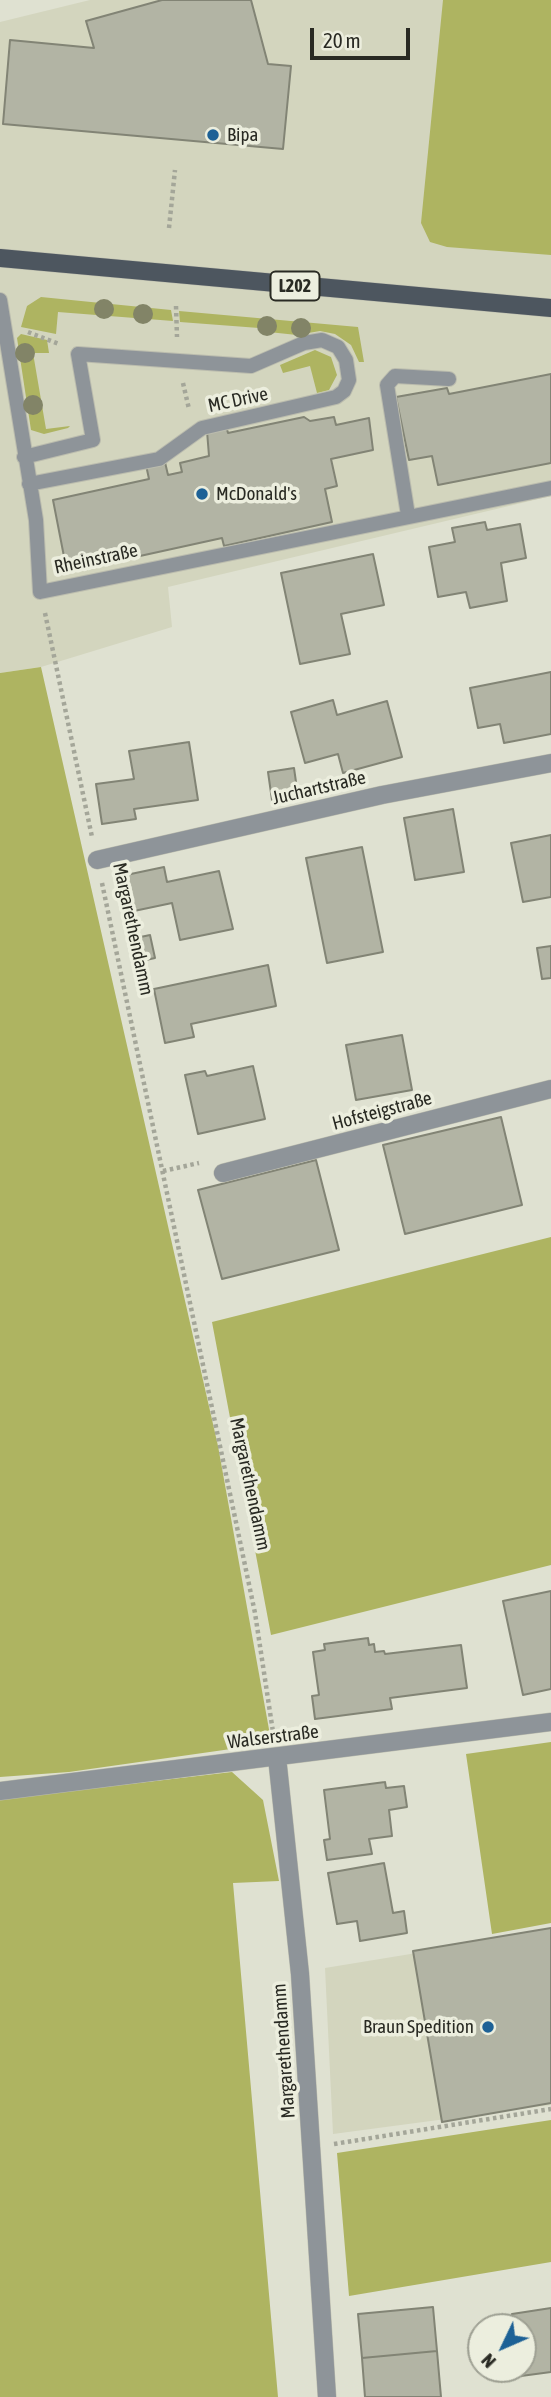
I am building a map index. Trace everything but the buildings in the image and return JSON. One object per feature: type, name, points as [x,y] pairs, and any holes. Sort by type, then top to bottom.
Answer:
[{"type":"main road","name":"L202","points":[[0,258],[551,308]]},
{"type":"street","name":"Juchartstraße","points":[[97,860],[382,795],[551,763]]},
{"type":"street","name":"Hofsteigstraße","points":[[223,1173],[551,1088]]},
{"type":"street","name":"Walserstraße","points":[[0,1791],[551,1722]]},
{"type":"street","name":"Margarethendamm","points":[[277,1757],[300,1975],[327,2397]]},
{"type":"lane","points":[[0,258],[0,268]]},
{"type":"lane","name":"Rheinstraße","points":[[0,300],[3,342],[36,520],[40,593],[408,515],[551,488]]},
{"type":"lane","name":"MC Drive","points":[[24,457],[93,440],[78,354],[251,366],[304,343],[329,342],[343,355],[349,380],[344,391],[336,397],[202,428],[159,459],[29,484]]},
{"type":"lane","points":[[408,515],[387,385],[395,376],[449,379]]},
{"type":"path","points":[[169,228],[175,170]]},
{"type":"path","points":[[176,306],[177,322]]},
{"type":"path","name":"Margarethendamm","points":[[40,593],[250,1586],[277,1757]]},
{"type":"path","points":[[327,2146],[551,2109]]},
{"type":"shaded area","points":[[90,0],[551,0],[551,496],[168,587],[172,627],[41,667],[0,673],[0,22]]},
{"type":"shaded area","points":[[551,1931],[551,2105],[333,2134],[325,1968]]},
{"type":"green space","points":[[443,0],[551,0],[551,255],[447,247],[430,242],[421,223]]},
{"type":"green space","points":[[41,297],[171,310],[173,321],[58,312],[56,334],[21,327],[27,306]]},
{"type":"green space","points":[[179,311],[358,327],[364,362],[359,362],[351,345],[335,334],[320,331],[297,335],[259,331],[259,328],[180,322]]},
{"type":"green space","points":[[21,334],[47,340],[49,353],[33,353],[46,429],[70,426],[68,428],[44,434],[31,430],[17,338]]},
{"type":"green space","points":[[315,350],[331,357],[337,375],[329,390],[317,393],[310,366],[283,373],[280,365]]},
{"type":"green space","points":[[41,667],[218,1446],[270,1735],[259,1745],[69,1772],[0,1777],[0,673]]},
{"type":"green space","points":[[551,1237],[551,1565],[271,1635],[212,1322]]},
{"type":"green space","points":[[551,1742],[551,1923],[492,1934],[466,1754]]},
{"type":"green space","points":[[232,1772],[263,1800],[279,1881],[233,1883],[278,2397],[0,2397],[0,1799]]},
{"type":"green space","points":[[551,2120],[551,2262],[349,2296],[337,2153]]},
{"type":"place","name":"Bipa","points":[[213,135]]},
{"type":"place","name":"McDonald's","points":[[202,494]]},
{"type":"place","name":"Braun Spedition","points":[[488,2027]]}]
